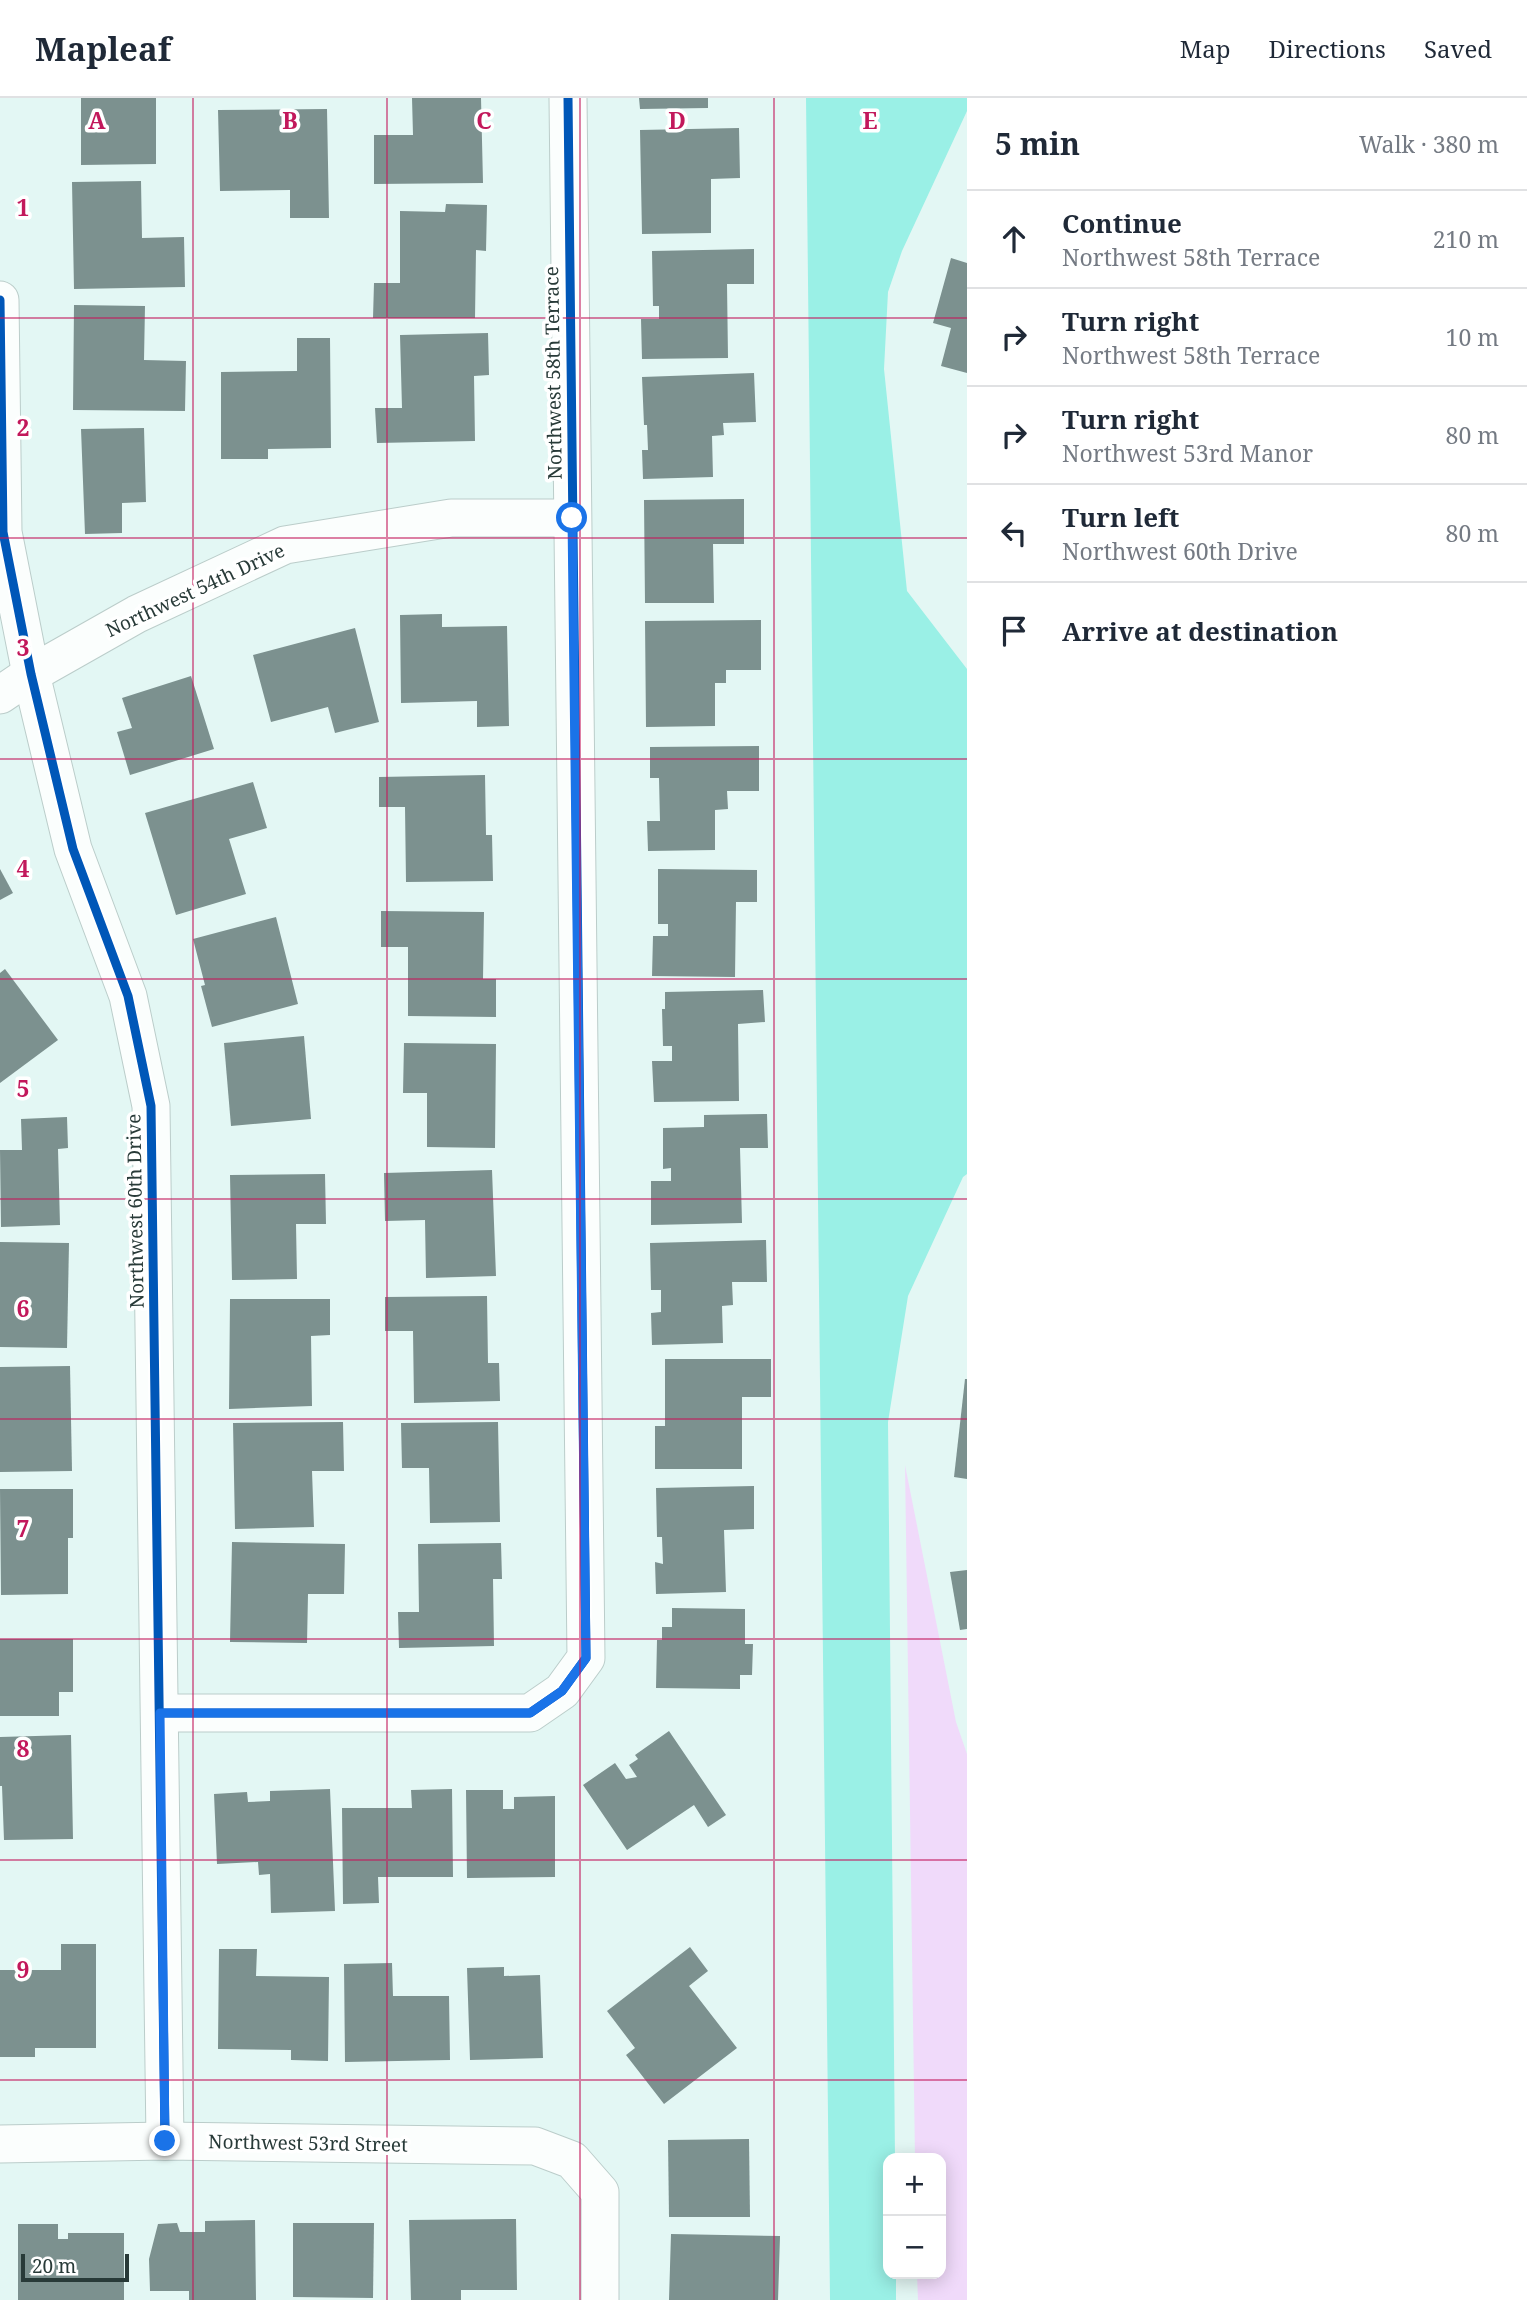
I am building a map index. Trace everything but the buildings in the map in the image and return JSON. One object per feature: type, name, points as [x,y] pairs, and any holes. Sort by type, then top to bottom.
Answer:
[{"type":"street","name":"Northwest 58th Terrace","points":[[160,1713],[530,1713],[562,1691],[586,1658],[568,98]]},
{"type":"street","name":"Northwest 60th Drive","points":[[0,300],[3,531],[31,674],[73,849],[128,996],[151,1106],[165,2141]]},
{"type":"street","name":"Northwest 54th Drive","points":[[0,695],[31,674],[137,614],[285,545],[452,518],[572,518]]},
{"type":"street","name":"Northwest 53rd Street","points":[[0,2144],[165,2141],[535,2146],[572,2160],[600,2192],[600,2300]]},
{"type":"shaded area","points":[[905,1465],[956,1722],[967,1754],[967,2300],[918,2300],[917,2279],[946,2279],[946,2153],[915,2153]]},
{"type":"water","points":[[806,98],[967,98],[967,111],[902,251],[888,292],[884,369],[907,591],[967,669],[967,1174],[963,1177],[908,1296],[888,1422],[895,2153],[883,2153],[883,2279],[896,2279],[896,2300],[830,2300]]},
{"type":"cycle path","points":[[160,1713],[530,1713],[562,1691],[586,1658],[568,98]]},
{"type":"cycle path","points":[[0,300],[3,532],[31,674],[73,849],[128,996],[151,1106],[165,2141]]},
{"type":"route","points":[[165,2141],[160,1713],[530,1713],[562,1691],[586,1658],[572,518]]}]
